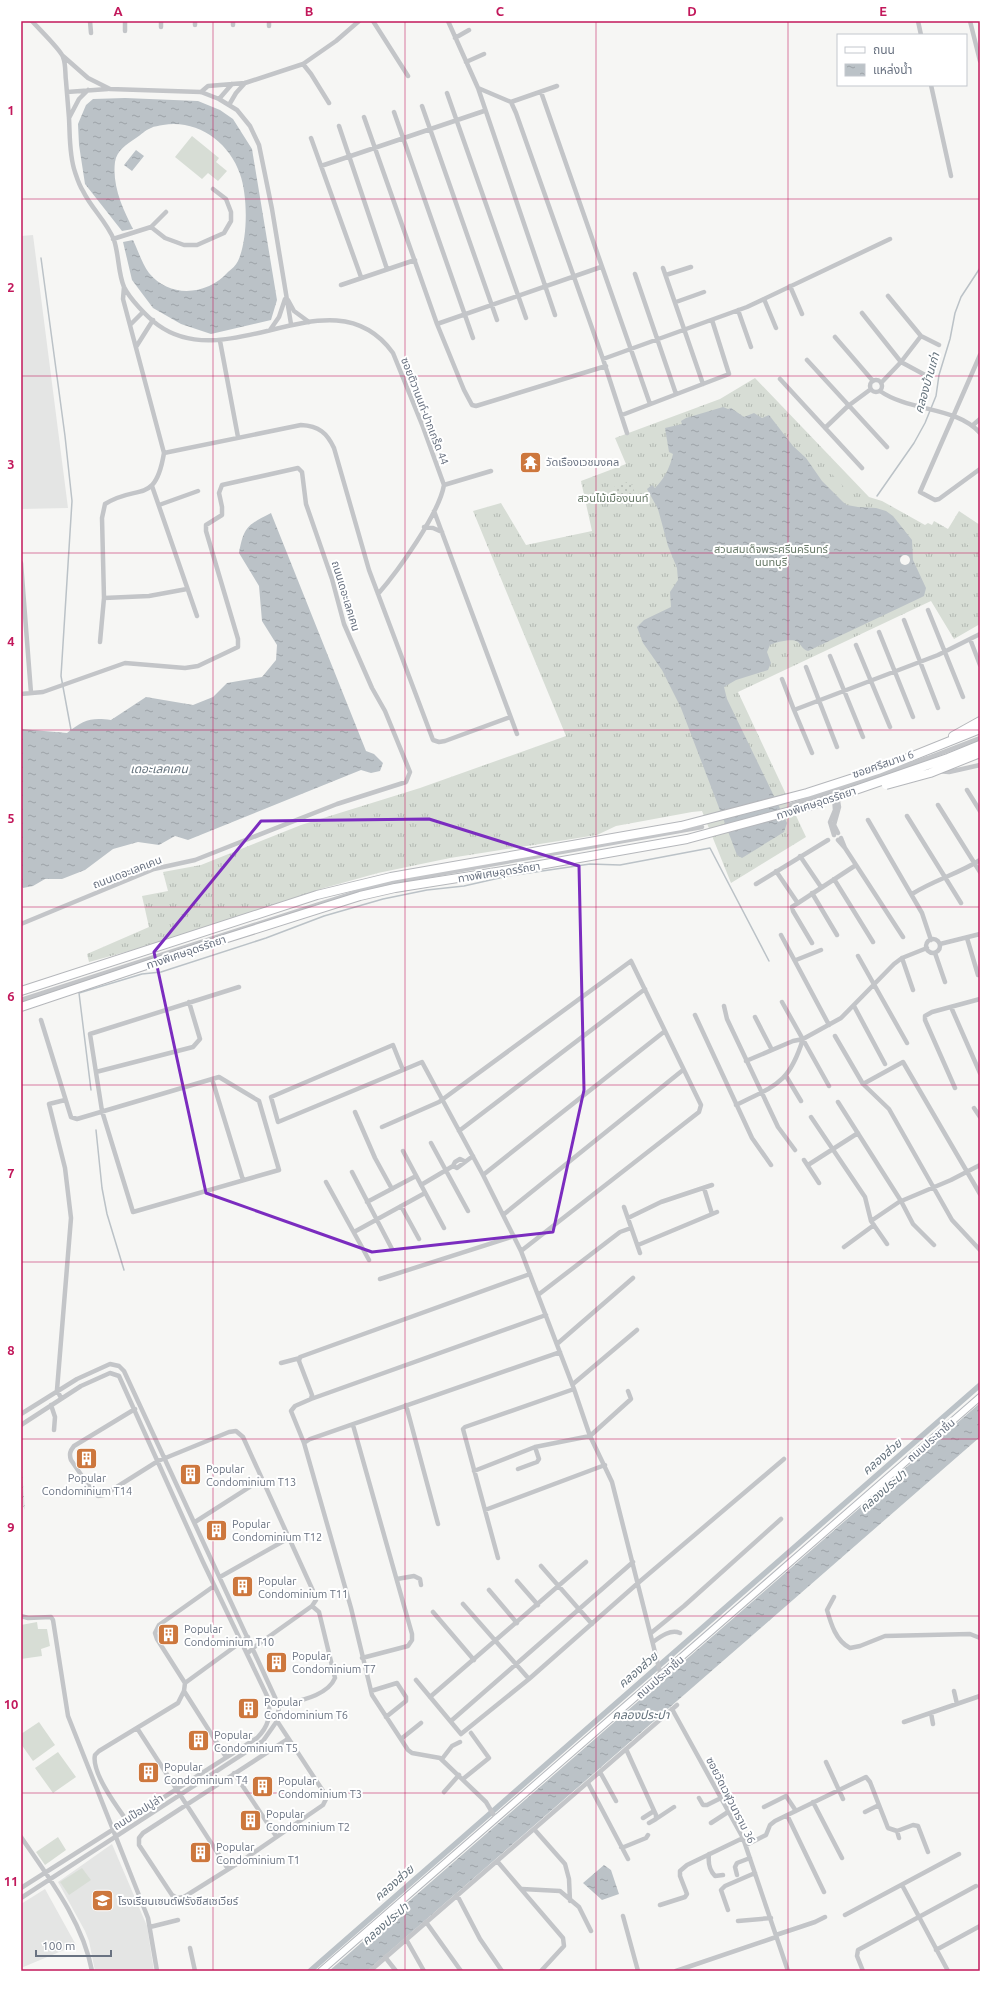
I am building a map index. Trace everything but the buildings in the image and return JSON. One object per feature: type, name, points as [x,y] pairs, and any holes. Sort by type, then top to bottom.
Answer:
[{"type":"highway","points":[[932,749],[980,721]]},
{"type":"highway","name":"ทางพิเศษอุดรรัถยา","points":[[21,990],[317,895],[391,877],[681,826],[807,793],[878,770],[980,729]]},
{"type":"highway","name":"ทางพิเศษอุดรรัถยา","points":[[21,1007],[224,939],[360,896],[395,888],[534,866],[686,839],[809,806],[948,758],[980,745]]},
{"type":"highway","points":[[809,806],[930,773],[980,753]]},
{"type":"street","points":[[32,21],[63,56],[88,78],[110,89]]},
{"type":"street","points":[[90,21],[91,33]]},
{"type":"street","points":[[125,21],[125,31]]},
{"type":"street","points":[[161,21],[161,27]]},
{"type":"street","points":[[202,92],[208,86],[245,83],[303,64],[336,41],[359,21]]},
{"type":"street","points":[[374,21],[408,76]]},
{"type":"street","points":[[448,21],[478,88],[484,111],[555,315]]},
{"type":"street","points":[[918,21],[921,34]]},
{"type":"street","points":[[970,21],[980,61]]},
{"type":"street","points":[[455,38],[469,30]]},
{"type":"street","points":[[466,62],[484,54]]},
{"type":"street","name":"ซอยติวานนท์-ปากเกร็ด 44","points":[[63,56],[70,144],[74,170],[82,191],[114,239],[124,287],[144,312],[175,336],[195,340],[220,341],[247,337],[291,324],[309,322],[340,320],[364,328],[385,342],[400,368],[444,485]]},
{"type":"street","points":[[303,64],[311,74],[328,104]]},
{"type":"street","points":[[230,105],[236,93],[245,83]]},
{"type":"street","points":[[219,99],[232,84]]},
{"type":"street","points":[[511,102],[557,86]]},
{"type":"street","points":[[931,86],[951,176]]},
{"type":"street","points":[[478,88],[511,102],[516,112],[606,366],[627,433]]},
{"type":"street","points":[[67,92],[110,89],[202,92],[219,99],[237,110],[250,126],[259,145],[272,209],[291,324]]},
{"type":"street","points":[[69,118],[79,99],[88,90]]},
{"type":"street","points":[[541,92],[650,404]]},
{"type":"street","points":[[447,93],[526,318]]},
{"type":"street","points":[[422,106],[497,320]]},
{"type":"street","points":[[321,166],[484,111]]},
{"type":"street","points":[[394,112],[473,338]]},
{"type":"street","points":[[364,117],[437,324],[464,390],[474,406],[606,366]]},
{"type":"street","points":[[339,126],[387,269]]},
{"type":"street","points":[[311,138],[360,277]]},
{"type":"street","points":[[151,227],[165,238],[184,245],[197,245],[224,234],[231,221],[231,212],[226,199],[213,189]]},
{"type":"street","points":[[114,239],[151,227],[166,212]]},
{"type":"street","points":[[603,359],[738,310],[890,239]]},
{"type":"street","points":[[341,284],[415,260]]},
{"type":"street","points":[[437,324],[491,304],[602,267]]},
{"type":"street","points":[[666,276],[691,267]]},
{"type":"street","points":[[663,268],[676,302],[703,384]]},
{"type":"street","points":[[635,274],[676,394]]},
{"type":"street","points":[[790,286],[802,314]]},
{"type":"street","points":[[100,642],[104,598],[102,518],[105,504],[115,498],[140,493],[152,486],[161,471],[164,453],[123,299],[124,287]]},
{"type":"street","points":[[676,302],[704,292]]},
{"type":"street","points":[[286,295],[294,311],[309,322]]},
{"type":"street","points":[[270,330],[279,317],[286,295]]},
{"type":"street","points":[[888,296],[921,336],[939,345]]},
{"type":"street","points":[[764,299],[776,328]]},
{"type":"street","points":[[738,310],[751,347]]},
{"type":"street","points":[[130,325],[144,312]]},
{"type":"street","points":[[862,313],[901,362],[927,376]]},
{"type":"street","points":[[136,347],[153,320]]},
{"type":"street","points":[[622,415],[727,375],[729,372],[712,320]]},
{"type":"street","points":[[880,390],[881,383],[901,362],[921,336]]},
{"type":"street","points":[[835,337],[873,381],[877,380],[881,383]]},
{"type":"street","points":[[220,341],[238,437]]},
{"type":"street","points":[[980,355],[920,492],[935,500],[939,499],[980,469]]},
{"type":"street","points":[[807,360],[887,447]]},
{"type":"street","points":[[780,379],[862,468]]},
{"type":"street","points":[[871,389],[870,385],[873,381]]},
{"type":"street","points":[[825,428],[848,406],[871,389]]},
{"type":"street","points":[[871,389],[875,392],[880,390]]},
{"type":"street","points":[[880,390],[895,400],[953,416],[973,425],[980,433]]},
{"type":"street","points":[[973,425],[980,420]]},
{"type":"street","points":[[164,453],[302,425],[312,426],[325,433],[334,448],[378,594],[433,740],[445,742],[510,717]]},
{"type":"street","name":"ถนนเดอะเลคเคน","points":[[21,694],[43,692],[125,663],[185,668],[198,666],[238,647],[238,640],[207,536],[206,525],[222,515],[222,507],[218,493],[222,485],[298,468],[302,472],[306,504],[332,579],[344,624],[372,688],[385,711],[410,772],[406,782],[337,804],[195,860],[154,869],[21,924]]},
{"type":"street","points":[[378,594],[394,574],[434,511],[444,485],[491,471]]},
{"type":"street","points":[[152,486],[197,616]]},
{"type":"street","points":[[159,505],[198,491]]},
{"type":"street","points":[[434,511],[510,717],[518,734]]},
{"type":"street","points":[[424,527],[433,528],[442,532]]},
{"type":"street","points":[[21,563],[31,693]]},
{"type":"street","points":[[104,598],[149,596],[187,589]]},
{"type":"street","points":[[928,610],[963,697]]},
{"type":"street","points":[[904,620],[938,708]]},
{"type":"street","points":[[879,632],[914,717]]},
{"type":"street","points":[[794,710],[946,652],[980,634]]},
{"type":"street","points":[[970,639],[980,665]]},
{"type":"street","points":[[856,645],[890,727]]},
{"type":"street","points":[[830,656],[863,736]]},
{"type":"street","points":[[806,667],[838,747]]},
{"type":"street","points":[[782,679],[812,753]]},
{"type":"street","name":"ซอยศรีสมาน 6","points":[[791,805],[928,758],[980,738]]},
{"type":"street","points":[[928,758],[932,768],[936,771],[942,772],[956,771],[980,765]]},
{"type":"street","points":[[834,790],[835,806],[830,822],[835,832]]},
{"type":"street","points":[[967,790],[980,812]]},
{"type":"street","points":[[938,805],[980,872]]},
{"type":"street","points":[[907,816],[961,903]]},
{"type":"street","points":[[868,820],[912,894],[926,922],[931,940]]},
{"type":"street","points":[[21,1000],[382,884],[702,827]]},
{"type":"street","points":[[839,839],[903,937]]},
{"type":"street","points":[[756,884],[828,840]]},
{"type":"street","points":[[800,856],[821,887]]},
{"type":"street","points":[[912,894],[928,884],[946,878],[980,860]]},
{"type":"street","points":[[812,943],[792,910],[792,907],[797,902],[856,865]]},
{"type":"street","points":[[776,871],[797,902]]},
{"type":"street","points":[[834,879],[873,942]]},
{"type":"street","points":[[812,893],[837,935]]},
{"type":"street","points":[[940,944],[980,934]]},
{"type":"street","points":[[782,935],[829,1025]]},
{"type":"street","points":[[967,938],[978,975]]},
{"type":"street","points":[[931,940],[937,940],[940,944],[940,950],[936,953],[930,953],[927,948],[927,943],[931,940]]},
{"type":"street","points":[[746,1061],[793,1041],[803,1039],[841,1018],[902,958],[927,948]]},
{"type":"street","points":[[796,960],[821,950]]},
{"type":"street","points":[[936,953],[945,982]]},
{"type":"street","points":[[858,956],[908,1043]]},
{"type":"street","points":[[902,958],[913,990]]},
{"type":"street","points":[[382,1127],[435,1105],[631,960],[700,1106],[699,1112],[521,1251]]},
{"type":"street","points":[[42,1020],[71,1117],[77,1119],[102,1111],[219,1077],[259,1101],[279,1170],[133,1212],[102,1111],[90,1034],[239,987]]},
{"type":"street","points":[[459,1131],[645,989]]},
{"type":"street","points":[[955,1088],[925,1020],[925,1016],[951,1007],[980,1000]]},
{"type":"street","points":[[96,1072],[193,1047],[200,1038],[189,1002]]},
{"type":"street","points":[[782,1002],[829,1086]]},
{"type":"street","points":[[724,1006],[726,1019],[761,1093],[778,1127],[795,1150]]},
{"type":"street","points":[[854,1006],[885,1064]]},
{"type":"street","points":[[951,1007],[980,1073]]},
{"type":"street","points":[[695,1015],[752,1138],[771,1165]]},
{"type":"street","points":[[755,1017],[772,1050]]},
{"type":"street","points":[[483,1175],[665,1031]]},
{"type":"street","points":[[835,1036],[863,1084],[889,1109],[952,1220],[980,1250]]},
{"type":"street","points":[[736,1105],[777,1085],[786,1076],[796,1061],[803,1039]]},
{"type":"street","points":[[403,1070],[393,1046],[271,1097],[278,1122],[359,1089],[422,1062],[483,1175],[521,1251],[574,1386],[590,1436],[612,1482],[661,1676]]},
{"type":"street","points":[[863,1084],[903,1062],[980,1194]]},
{"type":"street","points":[[503,1215],[683,1070]]},
{"type":"street","points":[[786,1076],[801,1101]]},
{"type":"street","points":[[212,1079],[243,1180]]},
{"type":"street","points":[[61,1398],[57,1390],[72,1218],[65,1168],[49,1104],[66,1100]]},
{"type":"street","points":[[838,1102],[902,1201],[914,1224],[934,1245]]},
{"type":"street","points":[[974,1108],[980,1117]]},
{"type":"street","points":[[355,1112],[375,1158],[392,1189]]},
{"type":"street","points":[[811,1117],[865,1197],[872,1223],[887,1244]]},
{"type":"street","points":[[808,1165],[858,1133]]},
{"type":"street","points":[[431,1143],[468,1210]]},
{"type":"street","points":[[403,1151],[444,1228]]},
{"type":"street","points":[[421,1185],[453,1166],[455,1162],[460,1159],[464,1161],[472,1156]]},
{"type":"street","points":[[804,1160],[820,1183]]},
{"type":"street","points":[[844,1247],[872,1223],[902,1201],[980,1165]]},
{"type":"street","points":[[352,1172],[392,1249]]},
{"type":"street","points":[[367,1202],[416,1176]]},
{"type":"street","points":[[326,1182],[368,1260]]},
{"type":"street","points":[[628,1218],[661,1202],[712,1185]]},
{"type":"street","points":[[704,1188],[712,1214]]},
{"type":"street","points":[[354,1232],[425,1193]]},
{"type":"street","points":[[401,1206],[419,1239]]},
{"type":"street","points":[[624,1208],[640,1253]]},
{"type":"street","points":[[638,1245],[717,1212]]},
{"type":"street","points":[[538,1296],[620,1232],[631,1228]]},
{"type":"street","points":[[380,1279],[514,1236]]},
{"type":"street","points":[[280,1363],[300,1358],[530,1274]]},
{"type":"street","points":[[557,1344],[633,1278]]},
{"type":"street","points":[[496,1819],[486,1802],[442,1759],[412,1753],[408,1750],[371,1691],[351,1608],[304,1443],[292,1411],[295,1406],[311,1399],[546,1315]]},
{"type":"street","points":[[498,1558],[463,1430],[465,1427],[574,1386],[637,1330]]},
{"type":"street","points":[[304,1443],[406,1405],[560,1352]]},
{"type":"street","points":[[300,1358],[299,1361],[312,1395],[311,1399]]},
{"type":"street","points":[[21,1414],[77,1378],[110,1364],[119,1366],[124,1371],[248,1636],[278,1706],[277,1721],[325,1794],[326,1799],[323,1804],[228,1869],[184,1897],[177,1898],[172,1895],[139,1845],[138,1838],[143,1833],[185,1805],[288,1739]]},
{"type":"street","points":[[21,1425],[81,1386],[110,1373],[115,1373],[119,1366]]},
{"type":"street","name":"ถนนป๊อปปูล่า","points":[[21,1888],[257,1738],[265,1729],[270,1716],[269,1700],[214,1586],[135,1409],[119,1376],[115,1373]]},
{"type":"street","points":[[474,1470],[536,1447],[590,1436],[631,1399],[628,1391]]},
{"type":"street","name":"ถนนประชาชื่น","points":[[321,1971],[980,1397]]},
{"type":"street","points":[[51,1405],[55,1417],[54,1430]]},
{"type":"street","points":[[406,1405],[438,1524]]},
{"type":"street","points":[[135,1409],[74,1446],[70,1455],[71,1460],[93,1492],[101,1496],[158,1461],[229,1432],[236,1431],[243,1437],[316,1600],[312,1606],[253,1648],[247,1654]]},
{"type":"street","points":[[353,1425],[412,1634],[412,1640],[408,1646],[362,1658]]},
{"type":"street","points":[[518,1469],[537,1462],[539,1459],[536,1447]]},
{"type":"street","points":[[416,1680],[462,1734],[529,1679],[638,1583],[784,1459]]},
{"type":"street","points":[[485,1510],[605,1465]]},
{"type":"street","points":[[195,1522],[262,1479]]},
{"type":"street","points":[[651,1633],[684,1606],[781,1519]]},
{"type":"street","points":[[220,1577],[289,1538]]},
{"type":"street","points":[[430,1697],[586,1562]]},
{"type":"street","points":[[451,1721],[633,1562]]},
{"type":"street","points":[[541,1566],[592,1624]]},
{"type":"street","points":[[397,1579],[414,1576],[420,1579],[421,1585]]},
{"type":"street","points":[[517,1581],[538,1605]]},
{"type":"street","points":[[127,1820],[106,1791],[94,1758],[99,1751],[178,1703],[184,1691],[185,1683],[157,1639],[156,1630],[159,1625],[214,1586]]},
{"type":"street","points":[[489,1590],[517,1623]]},
{"type":"street","points":[[834,1597],[827,1610],[840,1641],[850,1648],[860,1646],[886,1636],[970,1634],[980,1638]]},
{"type":"street","points":[[463,1604],[529,1679]]},
{"type":"street","points":[[278,1706],[308,1697],[333,1684],[335,1678],[318,1612],[312,1606]]},
{"type":"street","points":[[433,1612],[474,1660]]},
{"type":"street","points":[[21,1616],[28,1618],[51,1617],[53,1620],[68,1716],[150,1927],[157,1971]]},
{"type":"street","points":[[653,1642],[668,1633],[676,1631],[680,1633]]},
{"type":"street","points":[[185,1683],[248,1636]]},
{"type":"street","points":[[657,1657],[667,1671]]},
{"type":"street","points":[[371,1691],[398,1683],[406,1697],[406,1701],[386,1717]]},
{"type":"street","points":[[184,1691],[226,1757]]},
{"type":"street","points":[[904,1722],[931,1712],[955,1697],[980,1696]]},
{"type":"street","points":[[370,1971],[676,1705]]},
{"type":"street","name":"ซอยวัดเวฬุวนาราม 36","points":[[672,1709],[743,1838],[788,1971]]},
{"type":"street","points":[[931,1712],[933,1724]]},
{"type":"street","name":"ถนนป๊อปปูล่า","points":[[21,1898],[115,1836],[180,1797],[263,1741],[277,1721]]},
{"type":"street","points":[[401,1739],[421,1723]]},
{"type":"street","points":[[137,1728],[185,1805],[228,1869]]},
{"type":"street","points":[[444,1792],[461,1777],[488,1758],[471,1733]]},
{"type":"street","points":[[442,1759],[452,1746],[460,1742]]},
{"type":"street","points":[[626,1750],[654,1811],[656,1819]]},
{"type":"street","points":[[826,1762],[843,1799]]},
{"type":"street","points":[[600,1772],[616,1801]]},
{"type":"street","points":[[234,1773],[276,1836]]},
{"type":"street","points":[[746,1845],[766,1835],[770,1825],[787,1815],[866,1777],[870,1782],[888,1828],[897,1831],[912,1825],[918,1826],[928,1852]]},
{"type":"street","points":[[588,1783],[628,1859]]},
{"type":"street","points":[[764,1807],[786,1796],[796,1811]]},
{"type":"street","points":[[699,1798],[703,1805],[707,1805],[721,1798]]},
{"type":"street","points":[[813,1802],[842,1858]]},
{"type":"street","points":[[865,1812],[879,1805]]},
{"type":"street","points":[[649,1823],[674,1808]]},
{"type":"street","points":[[643,1818],[654,1811]]},
{"type":"street","points":[[711,1823],[728,1812]]},
{"type":"street","points":[[787,1815],[824,1892]]},
{"type":"street","points":[[534,1829],[565,1864],[569,1879],[570,1900]]},
{"type":"street","points":[[897,1831],[899,1838]]},
{"type":"street","points":[[621,1847],[646,1838],[648,1835]]},
{"type":"street","points":[[21,1837],[50,1879],[83,1937],[92,1971]]},
{"type":"street","points":[[660,1905],[685,1897],[687,1894],[680,1876],[680,1871],[696,1859],[743,1838]]},
{"type":"street","points":[[709,1854],[708,1862],[712,1873],[716,1876],[723,1875]]},
{"type":"street","points":[[845,1915],[959,1854]]},
{"type":"street","points":[[737,1875],[735,1867],[737,1863],[750,1858]]},
{"type":"street","points":[[497,1861],[564,1938],[564,1946],[541,1971]]},
{"type":"street","points":[[728,1910],[721,1890],[725,1886],[755,1874]]},
{"type":"street","points":[[902,1885],[948,1971]]},
{"type":"street","points":[[863,1971],[857,1956],[858,1950],[976,1886]]},
{"type":"street","points":[[522,1889],[560,1891],[579,1907],[591,1930]]},
{"type":"street","points":[[457,1895],[480,1939],[502,1971]]},
{"type":"street","points":[[623,1916],[638,1971]]},
{"type":"street","points":[[676,1971],[815,1922],[825,1917]]},
{"type":"street","points":[[738,1922],[771,1918]]},
{"type":"street","points":[[150,1927],[178,1920]]},
{"type":"street","points":[[426,1922],[461,1971]]},
{"type":"street","points":[[936,1950],[980,1926]]},
{"type":"street","points":[[406,1939],[424,1971]]},
{"type":"street","points":[[190,1948],[195,1971]]},
{"type":"street","points":[[385,1957],[396,1971]]},
{"type":"highlighted area","points":[[429,819],[579,866],[584,1090],[553,1232],[372,1252],[206,1193],[154,952],[261,821]]},
{"type":"shaded area","points":[[33,235],[68,508],[21,509],[21,236]]},
{"type":"shaded area","points":[[21,1465],[22,1470],[25,1510],[21,1502]]},
{"type":"shaded area","name":"โรงเรียนเซนต์ฟรังซีสเซเวียร์","points":[[112,1844],[147,1926],[154,1971],[95,1971],[89,1941],[85,1931],[58,1882]]},
{"type":"shaded area","points":[[45,1889],[76,1945],[21,1968],[21,1904]]},
{"type":"green space","points":[[192,136],[219,158],[216,162],[227,171],[218,181],[208,173],[202,179],[175,157]]},
{"type":"green space","name":"สวนไม้เมืองนนท์","points":[[755,378],[869,497],[882,501],[925,525],[928,523],[932,525],[934,521],[948,529],[959,511],[980,525],[980,624],[954,639],[931,601],[738,692],[806,837],[731,883],[702,811],[692,812],[616,826],[597,835],[450,858],[378,873],[324,888],[180,937],[89,962],[87,954],[149,927],[142,896],[168,891],[163,872],[201,865],[301,825],[420,788],[566,736],[473,511],[501,503],[526,545],[592,531],[581,481],[626,464],[615,438],[720,399]]},
{"type":"green space","points":[[838,467],[858,489],[851,495],[831,473]]},
{"type":"green space","points":[[630,481],[635,493],[620,499],[614,487]]},
{"type":"green space","points":[[969,537],[980,545],[980,554],[965,543]]},
{"type":"green space","points":[[37,1622],[38,1629],[47,1629],[50,1646],[41,1649],[42,1656],[21,1659],[21,1625]]},
{"type":"green space","points":[[39,1722],[55,1745],[33,1761],[21,1744],[21,1734]]},
{"type":"green space","points":[[58,1752],[76,1777],[53,1793],[35,1768]]},
{"type":"green space","points":[[58,1837],[66,1850],[45,1865],[36,1852]]},
{"type":"green space","points":[[82,1868],[91,1880],[69,1895],[60,1882]]},
{"type":"water","points":[[125,98],[198,101],[220,110],[233,119],[252,149],[277,300],[271,320],[211,334],[181,324],[153,308],[132,280],[123,242],[133,240],[149,273],[167,287],[189,291],[210,286],[220,280],[238,261],[244,241],[246,206],[243,183],[240,174],[235,162],[220,143],[199,129],[188,126],[176,124],[155,126],[125,146],[116,158],[115,180],[119,197],[133,229],[122,231],[85,184],[79,145],[78,124],[86,105],[93,99]]},
{"type":"water","points":[[136,150],[144,156],[132,171],[124,165]]},
{"type":"water","name":"สวนสมเด็จพระศรีนครินทร์ นนทบุรี","points":[[723,407],[728,409],[731,408],[744,417],[754,413],[762,418],[769,415],[793,446],[806,458],[822,481],[843,502],[847,505],[858,507],[876,508],[886,511],[893,516],[912,540],[913,560],[926,588],[924,596],[808,651],[798,642],[792,640],[770,645],[767,652],[771,663],[768,670],[736,680],[724,687],[727,699],[787,823],[784,832],[742,858],[737,855],[681,708],[662,670],[643,643],[637,627],[644,620],[671,607],[670,592],[678,580],[677,568],[668,546],[658,509],[647,489],[652,485],[655,488],[659,484],[667,472],[672,459],[673,454],[669,452],[665,428],[682,424],[681,421],[686,418]]},
{"type":"water","name":"เดอะเลคเคน","points":[[271,513],[366,751],[374,754],[383,763],[380,771],[371,773],[361,770],[188,840],[175,836],[159,845],[138,842],[113,849],[85,870],[62,879],[45,879],[33,886],[23,888],[21,886],[21,729],[67,733],[88,720],[111,720],[146,697],[193,705],[213,697],[227,683],[262,677],[276,660],[277,645],[262,621],[259,586],[239,553],[243,537],[248,527]]},
{"type":"water","name":"คลองประปา","points":[[980,1403],[980,1437],[367,1971],[329,1971]]},
{"type":"water","points":[[604,1865],[611,1870],[619,1894],[602,1900],[583,1883]]},
{"type":"pier","points":[[905,555],[910,560],[905,565],[900,560]]},
{"type":"waterway","points":[[41,258],[65,436],[72,501],[61,676],[71,730]]},
{"type":"waterway","name":"คลองบ้านเก่า","points":[[877,496],[914,443],[925,423],[936,396],[939,375],[950,339],[955,313],[961,297],[980,268]]},
{"type":"waterway","points":[[91,1090],[79,993],[142,974],[161,972],[266,938],[324,916],[383,899],[427,890],[464,886],[508,876],[590,864],[620,865],[710,848],[769,961]]},
{"type":"waterway","points":[[96,1130],[102,1188],[107,1214],[124,1270]]},
{"type":"waterway","name":"คลองส่วย","points":[[310,1971],[980,1385]]},
{"type":"place","name":"วัดเรืองเวชมงคล","points":[[530,462]]},
{"type":"place","name":"Popular Condominium T14","points":[[87,1458]]},
{"type":"place","name":"Popular Condominium T13","points":[[191,1475]]},
{"type":"place","name":"Popular Condominium T12","points":[[217,1530]]},
{"type":"place","name":"Popular Condominium T11","points":[[242,1587]]},
{"type":"place","name":"Popular Condominium T10","points":[[169,1635]]},
{"type":"place","name":"Popular Condominium T7","points":[[277,1662]]},
{"type":"place","name":"Popular Condominium T6","points":[[248,1708]]},
{"type":"place","name":"Popular Condominium T5","points":[[199,1741]]},
{"type":"place","name":"Popular Condominium T4","points":[[149,1773]]},
{"type":"place","name":"Popular Condominium T3","points":[[263,1787]]},
{"type":"place","name":"Popular Condominium T2","points":[[250,1820]]},
{"type":"place","name":"Popular Condominium T1","points":[[201,1853]]},
{"type":"place","name":"โรงเรียนเซนต์ฟรังซีสเซเวียร์","points":[[103,1901]]}]
